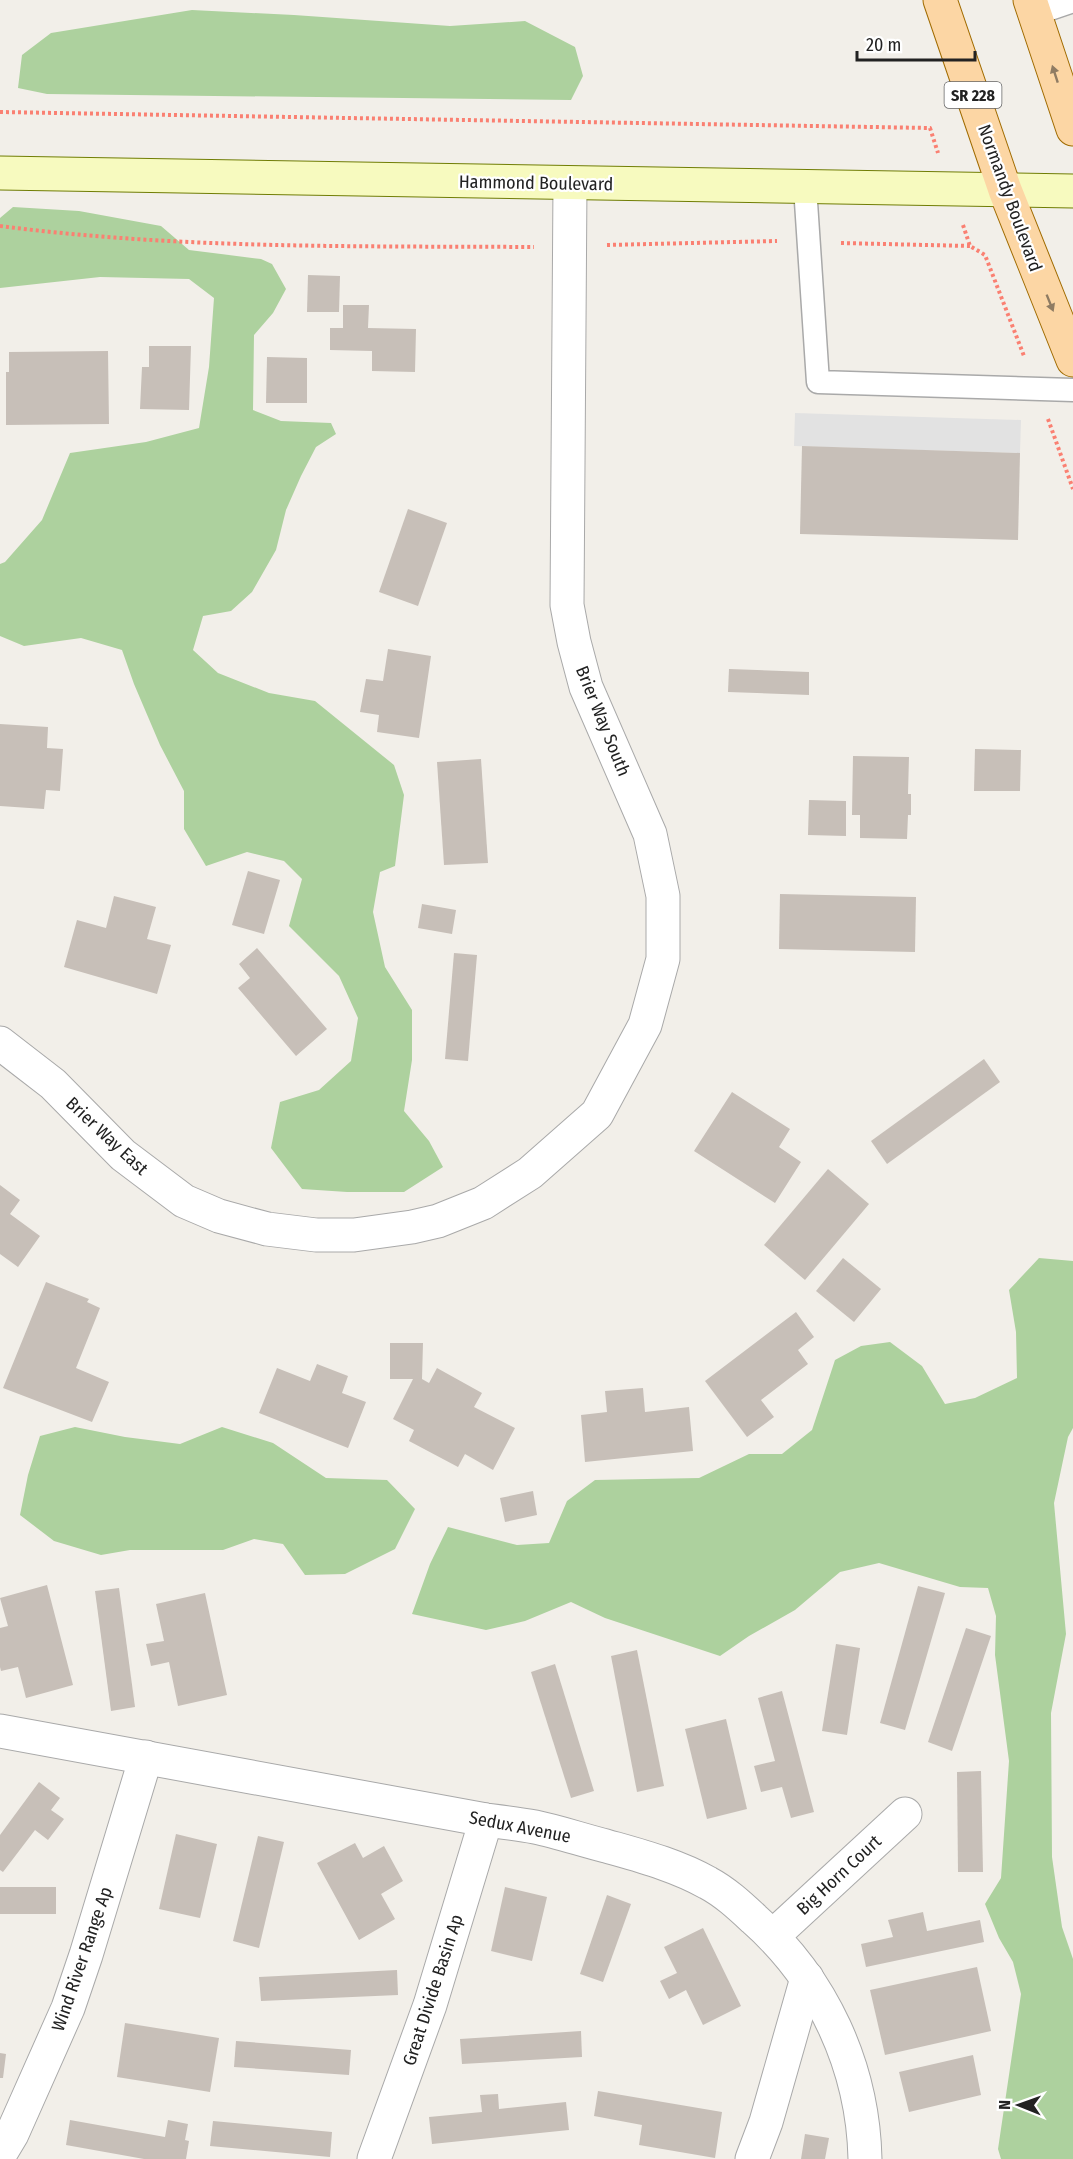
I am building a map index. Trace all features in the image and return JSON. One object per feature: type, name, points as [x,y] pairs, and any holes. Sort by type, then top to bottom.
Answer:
[{"type":"main road","name":"Normandy Boulevard","points":[[940,0],[1005,190],[1073,360]]},
{"type":"main road","points":[[1033,7],[1073,129]]},
{"type":"street","name":"Hammond Boulevard","points":[[0,172],[570,184],[1073,191]]},
{"type":"street","name":"Brier Way South","points":[[530,1173],[597,1114],[645,1025],[663,959],[663,896],[650,834],[586,687],[567,604],[570,184]]},
{"type":"street","name":"Brier Way East","points":[[0,1043],[53,1084],[123,1155],[184,1201],[219,1216],[267,1229],[316,1235],[354,1235],[412,1227],[438,1221],[483,1203],[530,1173]]},
{"type":"street","name":"Sedux Avenue","points":[[0,1731],[535,1827],[659,1861],[708,1883],[730,1897],[773,1936],[807,1978],[832,2019],[848,2060],[859,2101],[866,2159]]},
{"type":"street","name":"Wind River Range Ap","points":[[0,2154],[12,2134],[68,2008],[147,1757]]},
{"type":"street","name":"Big Horn Court","points":[[773,1936],[904,1814]]},
{"type":"street","name":"Great Divide Basin Ap","points":[[374,2159],[430,2005],[486,1820]]},
{"type":"street","points":[[752,2159],[766,2122],[807,1978]]},
{"type":"lane","points":[[1033,7],[1073,1]]},
{"type":"lane","points":[[805,187],[818,382],[1073,390]]},
{"type":"path","points":[[0,112],[930,128],[969,246]]},
{"type":"path","points":[[0,226],[50,232],[207,243],[570,245],[809,242],[969,246],[985,255],[993,272],[1073,489]]},
{"type":"green space","points":[[192,10],[450,26],[525,21],[575,47],[583,76],[571,100],[47,94],[18,88],[22,55],[51,33]]},
{"type":"green space","points":[[13,207],[79,211],[161,226],[189,250],[261,259],[272,264],[286,289],[273,313],[254,335],[253,410],[281,421],[331,423],[336,434],[316,447],[286,510],[276,550],[252,592],[231,611],[203,616],[193,650],[218,673],[269,693],[315,701],[394,765],[404,795],[395,866],[380,872],[373,912],[385,967],[412,1010],[412,1060],[404,1111],[429,1141],[443,1167],[404,1192],[302,1189],[271,1148],[280,1102],[319,1090],[351,1061],[358,1018],[339,976],[289,926],[302,879],[284,861],[247,852],[206,866],[184,829],[184,791],[160,745],[122,650],[81,638],[24,646],[0,636],[0,564],[5,562],[42,520],[70,453],[146,442],[199,428],[209,367],[214,298],[189,279],[100,277],[0,288],[0,218]]},
{"type":"green space","points":[[1039,1258],[1073,1261],[1073,1428],[1068,1437],[1054,1503],[1066,1634],[1051,1713],[1052,1857],[1062,1927],[1073,1959],[1073,2159],[1001,2159],[998,2149],[1021,1994],[1013,1962],[999,1938],[985,1904],[1001,1878],[1009,1761],[995,1655],[996,1616],[988,1588],[960,1587],[879,1563],[840,1572],[795,1610],[749,1636],[720,1656],[605,1618],[571,1602],[525,1621],[486,1630],[412,1614],[430,1564],[448,1527],[517,1545],[549,1543],[567,1501],[595,1480],[699,1478],[749,1454],[782,1454],[812,1430],[835,1360],[861,1346],[890,1342],[922,1366],[945,1404],[975,1398],[1017,1378],[1016,1332],[1009,1290]]},
{"type":"green space","points":[[75,1427],[125,1437],[180,1444],[222,1427],[273,1443],[326,1478],[387,1480],[415,1509],[395,1549],[345,1574],[305,1575],[283,1544],[254,1539],[223,1550],[130,1550],[101,1555],[54,1541],[20,1515],[28,1475],[40,1436]]},
{"type":"shaded area","points":[[795,413],[1021,420],[1020,453],[794,446]]},
{"type":"building","points":[[308,275],[340,276],[339,312],[307,312]]},
{"type":"building","points":[[343,305],[369,305],[368,328],[416,329],[415,372],[372,371],[372,351],[330,350],[330,328],[343,328]]},
{"type":"building","points":[[149,346],[191,346],[189,410],[140,409],[142,367],[149,367]]},
{"type":"building","points":[[108,351],[109,424],[6,425],[6,372],[9,372],[9,352]]},
{"type":"building","points":[[267,357],[307,358],[307,403],[266,403]]},
{"type":"building","points":[[802,446],[1020,453],[1018,540],[800,534]]},
{"type":"building","points":[[408,509],[447,523],[418,606],[379,592]]},
{"type":"building","points":[[388,649],[431,656],[419,738],[377,732],[379,715],[360,712],[366,679],[383,681]]},
{"type":"building","points":[[729,669],[809,672],[809,695],[728,692]]},
{"type":"building","points":[[0,724],[48,727],[47,748],[63,749],[60,791],[46,790],[44,809],[0,806]]},
{"type":"building","points":[[975,749],[1021,750],[1020,791],[974,791]]},
{"type":"building","points":[[853,756],[909,757],[908,794],[911,794],[911,815],[908,815],[907,839],[860,838],[860,815],[852,815]]},
{"type":"building","points":[[481,759],[488,863],[444,865],[437,762]]},
{"type":"building","points":[[809,800],[846,801],[846,836],[808,835]]},
{"type":"building","points":[[248,871],[280,880],[264,934],[232,925]]},
{"type":"building","points":[[780,894],[916,897],[915,952],[779,949]]},
{"type":"building","points":[[114,896],[156,907],[147,939],[171,945],[157,994],[64,967],[77,920],[106,928]]},
{"type":"building","points":[[422,904],[456,910],[452,934],[418,928]]},
{"type":"building","points":[[257,948],[327,1029],[296,1056],[238,988],[250,978],[239,964]]},
{"type":"building","points":[[454,953],[477,955],[468,1061],[445,1059]]},
{"type":"building","points":[[984,1059],[1000,1082],[887,1164],[871,1141]]},
{"type":"building","points":[[732,1092],[790,1129],[779,1147],[801,1162],[775,1203],[694,1151]]},
{"type":"building","points":[[828,1169],[869,1204],[805,1280],[764,1245]]},
{"type":"building","points":[[0,1185],[20,1200],[10,1214],[40,1236],[18,1267],[0,1254]]},
{"type":"building","points":[[843,1258],[881,1289],[854,1322],[816,1291]]},
{"type":"building","points":[[46,1282],[89,1299],[87,1302],[100,1308],[76,1368],[109,1382],[92,1422],[3,1388]]},
{"type":"building","points":[[796,1312],[814,1337],[798,1350],[808,1364],[761,1400],[774,1417],[747,1437],[705,1381]]},
{"type":"building","points":[[390,1343],[423,1343],[422,1379],[429,1383],[437,1368],[482,1393],[474,1407],[515,1428],[493,1470],[465,1454],[458,1467],[409,1441],[414,1430],[393,1419],[413,1379],[390,1379]]},
{"type":"building","points":[[317,1364],[348,1376],[342,1393],[366,1402],[348,1448],[259,1413],[277,1368],[310,1381]]},
{"type":"building","points":[[643,1388],[645,1412],[689,1407],[693,1451],[585,1462],[581,1415],[607,1412],[605,1391]]},
{"type":"building","points":[[533,1491],[537,1515],[505,1522],[500,1498]]},
{"type":"building","points":[[47,1585],[73,1685],[26,1698],[18,1667],[1,1671],[0,1628],[8,1626],[0,1598]]},
{"type":"building","points":[[918,1586],[945,1593],[905,1730],[880,1723]]},
{"type":"building","points":[[119,1588],[135,1707],[111,1711],[95,1591]]},
{"type":"building","points":[[205,1593],[227,1695],[178,1706],[169,1662],[151,1666],[146,1644],[164,1641],[156,1604]]},
{"type":"building","points":[[966,1628],[991,1636],[952,1751],[928,1742]]},
{"type":"building","points":[[836,1644],[860,1648],[847,1735],[822,1731]]},
{"type":"building","points":[[637,1650],[664,1786],[637,1792],[611,1656]]},
{"type":"building","points":[[555,1664],[594,1791],[571,1798],[531,1672]]},
{"type":"building","points":[[782,1691],[814,1812],[791,1818],[782,1787],[761,1792],[754,1766],[775,1761],[758,1698]]},
{"type":"building","points":[[726,1719],[747,1809],[707,1819],[685,1729]]},
{"type":"building","points":[[981,1771],[983,1872],[958,1872],[957,1772]]},
{"type":"building","points":[[39,1782],[60,1798],[51,1810],[64,1819],[48,1840],[35,1830],[3,1872],[0,1870],[0,1835]]},
{"type":"building","points":[[176,1834],[217,1844],[200,1918],[159,1909]]},
{"type":"building","points":[[258,1836],[284,1842],[259,1948],[233,1941]]},
{"type":"building","points":[[355,1843],[363,1858],[384,1846],[403,1881],[381,1894],[395,1919],[359,1940],[317,1863]]},
{"type":"building","points":[[0,1887],[56,1887],[56,1914],[0,1914]]},
{"type":"building","points":[[505,1887],[547,1897],[532,1961],[491,1951]]},
{"type":"building","points":[[607,1895],[631,1904],[603,1982],[580,1974]]},
{"type":"building","points":[[923,1912],[927,1931],[980,1920],[984,1942],[866,1967],[861,1944],[893,1937],[888,1920]]},
{"type":"building","points":[[703,1928],[741,2006],[703,2025],[686,1990],[669,1999],[660,1981],[677,1973],[664,1947]]},
{"type":"building","points":[[977,1967],[991,2031],[885,2055],[870,1990]]},
{"type":"building","points":[[397,1970],[398,1995],[261,2001],[259,1977]]},
{"type":"building","points":[[125,2023],[219,2038],[210,2092],[117,2077]]},
{"type":"building","points":[[581,2031],[582,2057],[462,2064],[460,2039]]},
{"type":"building","points":[[236,2041],[351,2050],[349,2075],[234,2067]]},
{"type":"building","points":[[0,2053],[6,2054],[3,2078],[0,2078]]},
{"type":"building","points":[[973,2055],[981,2095],[909,2112],[899,2072]]},
{"type":"building","points":[[598,2091],[722,2112],[715,2158],[639,2145],[642,2125],[594,2116]]},
{"type":"building","points":[[498,2094],[499,2109],[566,2102],[569,2130],[432,2144],[429,2117],[482,2112],[480,2095]]},
{"type":"building","points":[[70,2120],[165,2137],[168,2120],[188,2124],[185,2140],[189,2141],[186,2159],[144,2159],[66,2145]]},
{"type":"building","points":[[213,2121],[332,2132],[330,2157],[210,2146]]},
{"type":"building","points":[[805,2134],[829,2138],[825,2159],[801,2159]]}]
